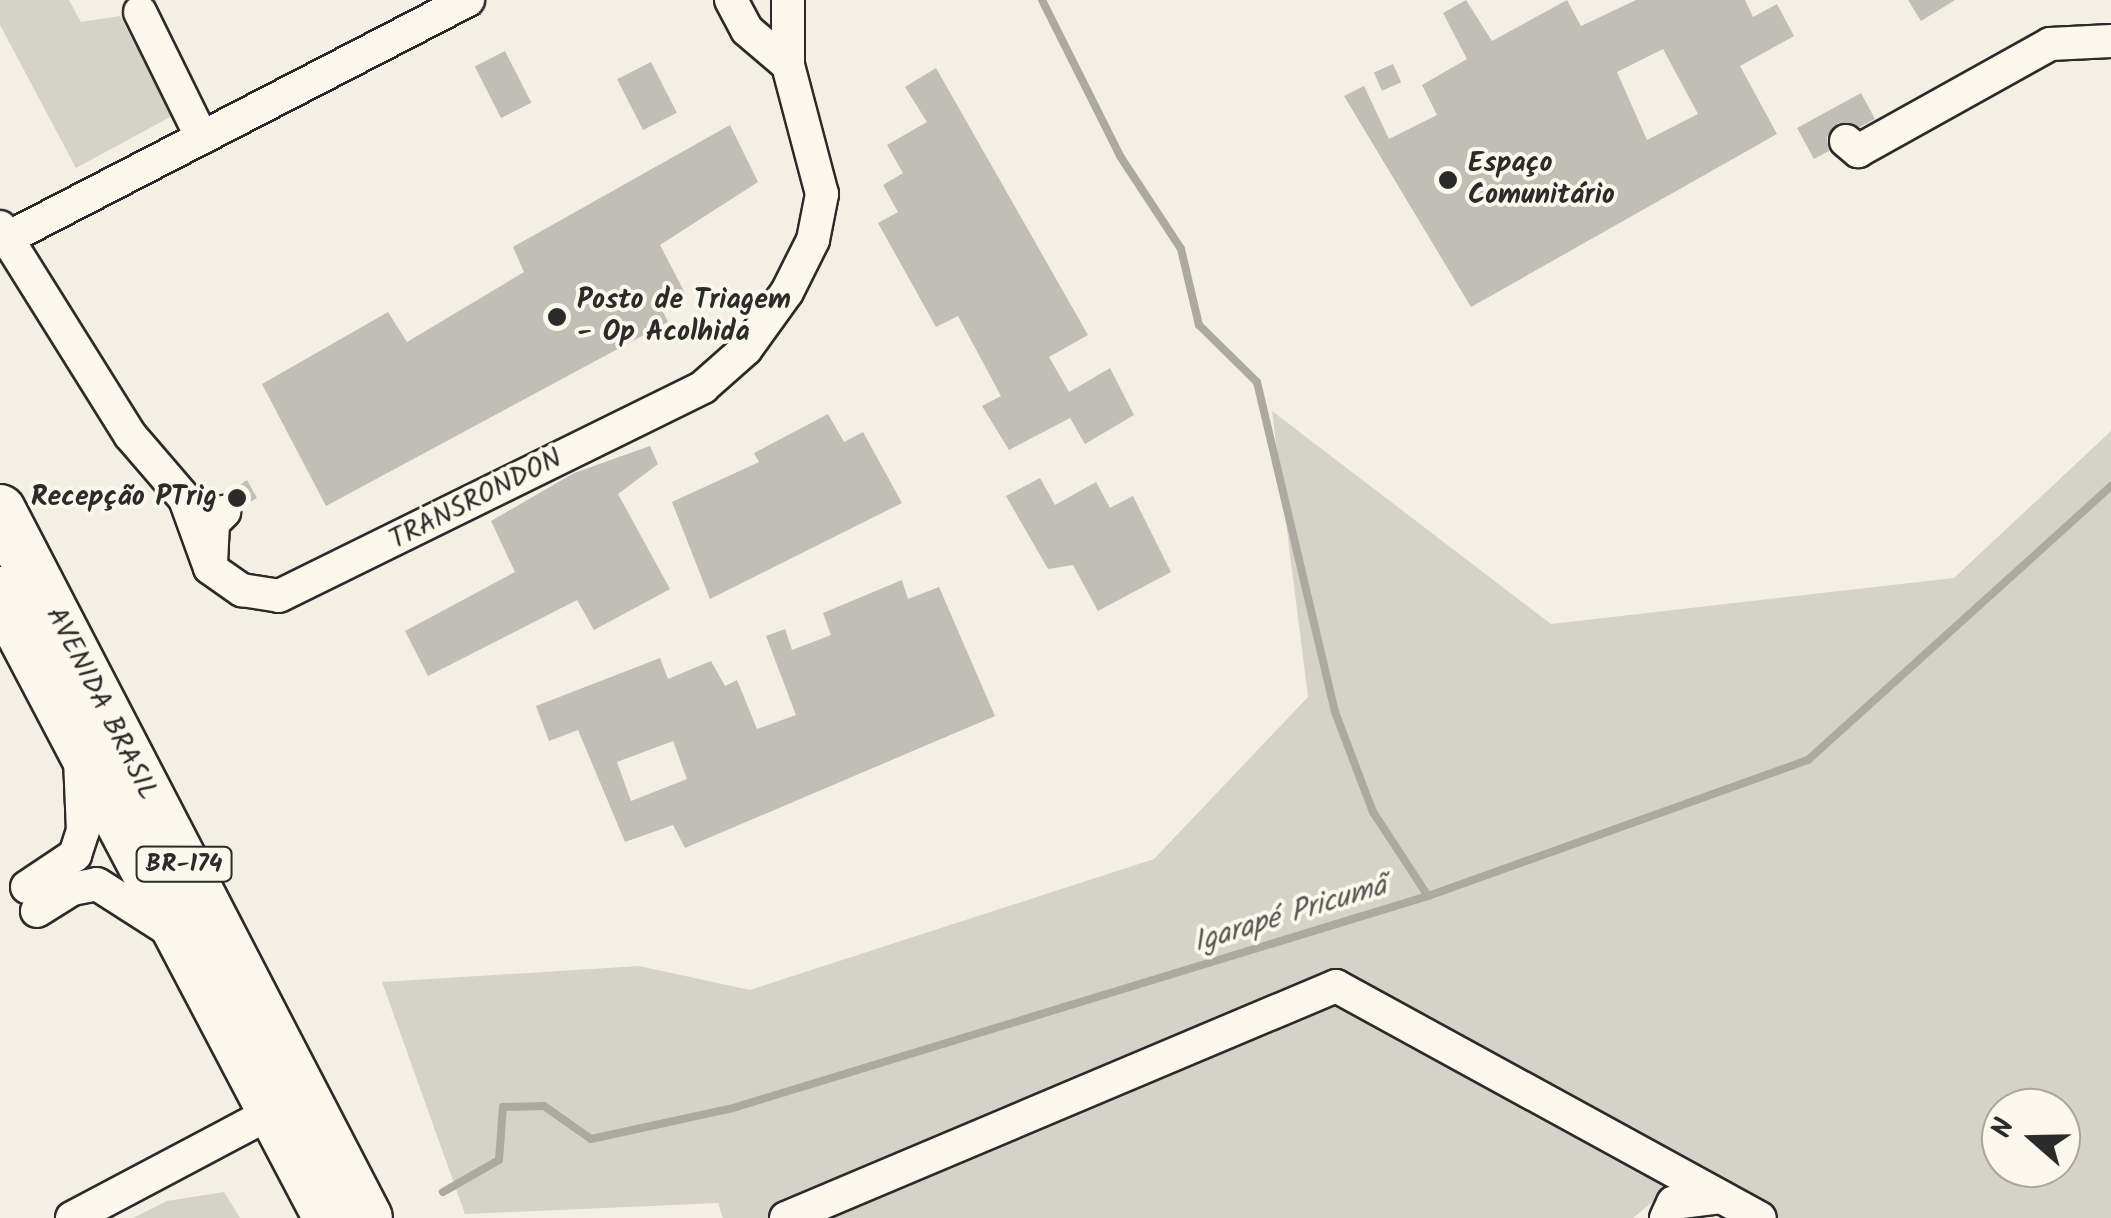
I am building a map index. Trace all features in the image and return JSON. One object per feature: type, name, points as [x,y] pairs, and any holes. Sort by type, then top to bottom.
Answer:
[{"type":"highway","name":"AVENIDA BRASIL","points":[[0,510],[367,1218]]},
{"type":"highway","name":"AVENIDA BRASIL","points":[[0,592],[329,1218]]},
{"type":"street","points":[[210,568],[186,499],[130,434],[2,236],[202,138],[412,13],[468,0]]},
{"type":"street","points":[[731,0],[747,30],[788,65]]},
{"type":"street","name":"TRANSRONDON","points":[[210,568],[242,590],[279,596],[703,387],[746,350],[788,292],[813,240],[822,194],[788,65],[788,0]]},
{"type":"street","points":[[140,12],[202,138]]},
{"type":"street","points":[[1846,141],[1858,151],[2050,44],[2111,42]]},
{"type":"street","points":[[210,568],[214,523],[224,512]]},
{"type":"street","points":[[76,736],[84,831],[74,855],[32,899],[97,884],[182,939]]},
{"type":"street","points":[[786,1218],[1336,986],[1760,1218]]},
{"type":"street","points":[[72,1218],[272,1112]]},
{"type":"street","points":[[1666,1218],[1673,1204],[1722,1197]]},
{"type":"shaded area","points":[[0,0],[69,0],[81,22],[120,16],[172,116],[76,168],[0,25]]},
{"type":"shaded area","points":[[1272,411],[1551,624],[1954,578],[2111,431],[2111,1218],[1730,1218],[1674,1184],[1633,1218],[723,1218],[718,1203],[465,1214],[382,982],[639,966],[750,990],[1154,859],[1308,697]]},
{"type":"shaded area","points":[[224,1192],[240,1218],[133,1218],[167,1201]]},
{"type":"building","points":[[1466,0],[1492,41],[1567,0],[1581,26],[1636,0],[1745,0],[1753,17],[1777,4],[1794,36],[1740,66],[1777,134],[1471,307],[1344,96],[1364,86],[1389,139],[1437,115],[1422,85],[1467,59],[1443,13]],"holes":[[[1663,49],[1698,114],[1647,140],[1617,72]]]},
{"type":"building","points":[[1908,0],[1955,0],[1921,21]]},
{"type":"building","points":[[505,51],[531,103],[501,118],[475,66]]},
{"type":"building","points":[[651,62],[677,113],[643,130],[617,79]]},
{"type":"building","points":[[1393,64],[1401,82],[1382,91],[1374,73]]},
{"type":"building","points":[[936,68],[1088,335],[1049,357],[1069,392],[1110,368],[1134,415],[1085,444],[1070,418],[1009,450],[982,406],[1001,396],[958,316],[936,327],[878,223],[898,212],[883,185],[903,173],[887,145],[927,122],[905,87]]},
{"type":"building","points":[[1861,93],[1875,119],[1860,127],[1838,123],[1827,137],[1829,151],[1814,159],[1797,128]]},
{"type":"building","name":"Posto de Triagem - Op Acolhida","points":[[730,125],[758,182],[660,245],[686,295],[662,310],[668,322],[326,506],[262,384],[388,312],[407,342],[524,272],[513,247]]},
{"type":"building","points":[[828,414],[844,442],[863,432],[902,503],[710,599],[672,502],[759,462],[754,453]]},
{"type":"building","points":[[650,446],[658,464],[618,494],[670,589],[594,630],[577,600],[428,676],[405,631],[515,572],[491,521],[574,473]]},
{"type":"building","points":[[1040,478],[1055,505],[1096,482],[1110,508],[1133,496],[1171,572],[1098,611],[1073,565],[1048,569],[1006,496]]},
{"type":"building","points":[[247,480],[257,498],[243,506],[227,493]]},
{"type":"building","points":[[902,580],[908,599],[939,587],[995,716],[685,848],[673,825],[625,842],[578,730],[549,741],[536,706],[660,658],[668,679],[711,661],[725,686],[737,680],[757,729],[796,715],[766,636],[785,629],[792,650],[831,635],[823,613]],"holes":[[[673,741],[687,779],[631,801],[617,762]]]},
{"type":"waterway","points":[[1042,0],[1120,156],[1181,249],[1199,325],[1257,382],[1335,712],[1373,812],[1428,896]]},
{"type":"waterway","name":"Igarapé Pricumã","points":[[443,1192],[499,1160],[503,1107],[544,1106],[591,1139],[733,1108],[1428,896],[1808,760],[2111,486]]},
{"type":"place","name":"Espaço Comunitário","points":[[1448,180]]},
{"type":"place","name":"Posto de Triagem - Op Acolhida","points":[[557,317]]},
{"type":"place","name":"Recepção PTrig","points":[[237,498]]}]
